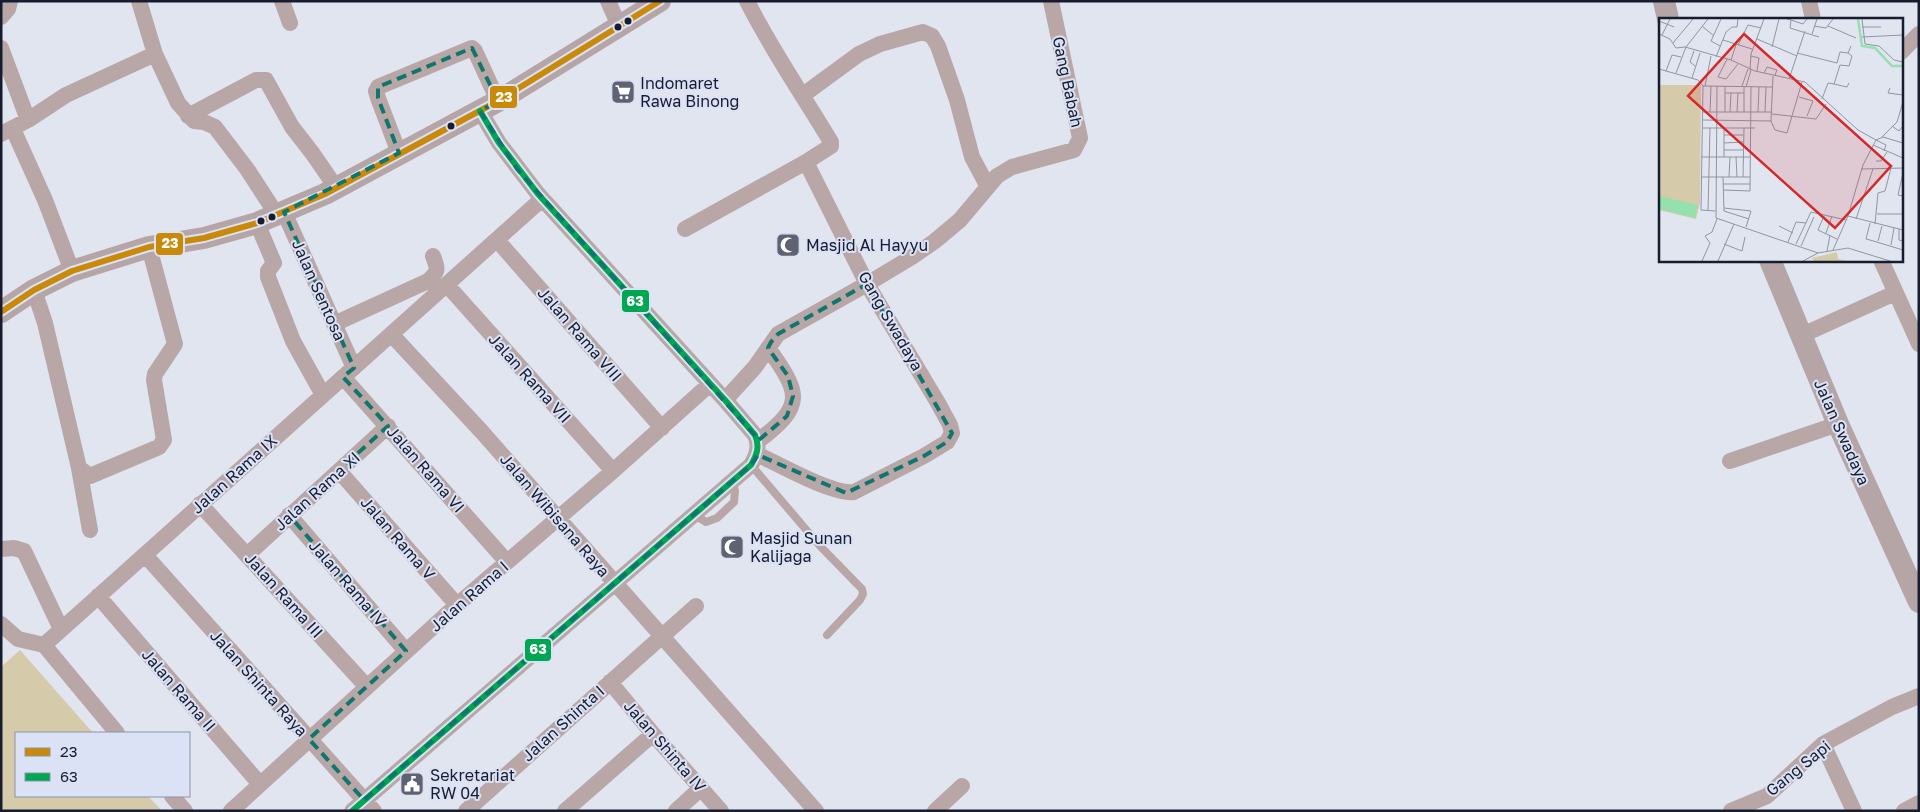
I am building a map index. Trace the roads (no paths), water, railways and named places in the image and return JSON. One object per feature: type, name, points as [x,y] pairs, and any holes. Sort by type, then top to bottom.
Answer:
[{"type":"main road","points":[[1,312],[34,290],[72,271],[149,247],[204,238],[273,217],[336,189],[399,153],[489,106],[620,28],[660,1]]},
{"type":"main road","points":[[1664,1],[1668,18]]},
{"type":"main road","name":"Jalan Swadaya","points":[[1770,261],[1838,424],[1919,602]]},
{"type":"street","points":[[1,17],[8,9],[10,1]]},
{"type":"street","points":[[139,1],[155,54],[178,103],[188,116],[194,120],[215,127],[247,169],[273,217],[274,263],[268,271],[268,277],[302,359],[324,394]]},
{"type":"street","points":[[282,1],[290,23]]},
{"type":"street","points":[[608,1],[620,28]]},
{"type":"street","points":[[685,229],[806,162],[831,144],[803,95],[780,62],[747,1]]},
{"type":"street","name":"Gang Babah","points":[[725,400],[755,366],[778,334],[912,257],[960,220],[997,176],[1012,167],[1070,152],[1079,144],[1080,138],[1051,1]]},
{"type":"street","points":[[1809,1],[1813,18]]},
{"type":"street","points":[[803,95],[853,58],[880,44],[923,32],[932,36],[938,46],[954,91],[972,157],[988,187]]},
{"type":"street","points":[[1902,51],[1919,34]]},
{"type":"street","points":[[1,48],[28,120]]},
{"type":"street","points":[[399,153],[376,91],[378,86],[472,48],[475,51],[489,106],[508,156],[542,199],[755,435],[755,454]]},
{"type":"street","points":[[72,271],[46,200],[7,132],[66,95],[155,54]]},
{"type":"street","points":[[188,116],[256,80],[266,80],[292,127],[336,189]]},
{"type":"street","name":"Gang Swadaya","points":[[755,454],[846,493],[860,489],[947,442],[952,433],[950,425],[867,284],[806,162]]},
{"type":"street","name":"Jalan Rama IX","points":[[45,648],[61,629],[542,199]]},
{"type":"street","name":"Jalan Sentosa","points":[[273,217],[334,324],[348,372]]},
{"type":"street","name":"Jalan Rama VIII","points":[[498,240],[662,428]]},
{"type":"street","points":[[80,468],[90,476],[160,447],[163,444],[163,429],[154,380],[155,374],[175,344],[149,247]]},
{"type":"street","points":[[334,324],[428,280],[436,274],[438,268],[433,256]]},
{"type":"street","points":[[1881,261],[1895,293],[1912,313],[1919,344]]},
{"type":"street","name":"Jalan Rama VII","points":[[447,284],[613,471]]},
{"type":"street","points":[[34,290],[45,323],[80,468],[90,530]]},
{"type":"street","points":[[1800,336],[1895,293]]},
{"type":"street","name":"Jalan Wibisana Raya","points":[[392,334],[482,432],[816,811]]},
{"type":"street","points":[[363,807],[614,582],[732,482],[787,416],[793,396],[788,376],[768,348]]},
{"type":"street","name":"Jalan Rama VI","points":[[348,372],[388,426],[507,562]]},
{"type":"street","name":"Jalan Rama I","points":[[231,811],[457,605],[613,471],[710,384]]},
{"type":"street","points":[[1730,461],[1838,424]]},
{"type":"street","name":"Jalan Rama XI","points":[[247,555],[388,426]]},
{"type":"street","name":"Jalan Rama V","points":[[340,471],[457,605]]},
{"type":"street","name":"Jalan Rama III","points":[[200,504],[367,687]]},
{"type":"street","name":"Jalan Rama IV","points":[[289,516],[406,651]]},
{"type":"street","points":[[1,549],[14,548],[24,551],[61,629]]},
{"type":"street","name":"Jalan Shinta Raya","points":[[144,555],[309,739],[363,807]]},
{"type":"street","name":"Jalan Rama II","points":[[98,596],[260,783]]},
{"type":"street","name":"Jalan Shinta I","points":[[467,810],[696,606]]},
{"type":"street","points":[[1,624],[18,639],[45,648],[117,732]]},
{"type":"street","name":"Jalan Shinta IV","points":[[610,682],[721,811]]},
{"type":"street","name":"Gang Sapi","points":[[1731,811],[1768,803],[1823,744],[1892,707],[1919,696]]},
{"type":"street","points":[[565,811],[653,734]]},
{"type":"street","points":[[1823,744],[1854,811]]},
{"type":"street","points":[[935,811],[962,786]]},
{"type":"street","points":[[676,811],[701,788]]},
{"type":"street","points":[[173,797],[185,811]]},
{"type":"street","points":[[1904,811],[1919,803]]},
{"type":"lane","points":[[755,454],[820,546],[862,589],[863,594],[860,600],[827,635]]},
{"type":"place","name":"Indomaret Rawa Binong","points":[[623,92]]},
{"type":"place","name":"Masjid Al Hayyu","points":[[788,245]]},
{"type":"place","name":"Masjid Sunan Kalijaga","points":[[732,547]]},
{"type":"place","name":"Sekretariat RW 04","points":[[412,784]]}]
